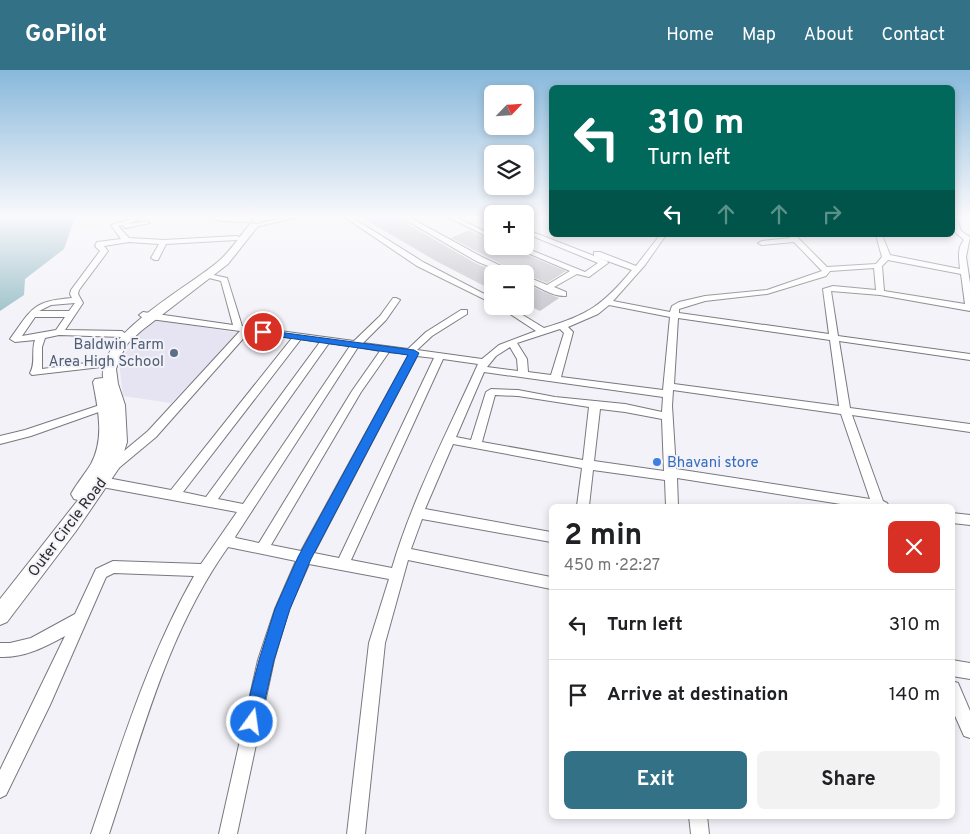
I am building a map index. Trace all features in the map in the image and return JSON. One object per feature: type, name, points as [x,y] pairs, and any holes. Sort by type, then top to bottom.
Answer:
[{"type":"main road","name":"Outer Circle Road","points":[[0,597],[66,513],[97,479],[111,468],[119,442],[119,427],[118,406],[111,384],[109,369],[114,355],[123,341],[147,316],[213,264],[224,252]]},
{"type":"main road","name":"Outer Circle Road","points":[[0,615],[97,479],[107,445],[106,406],[100,380],[101,364],[108,350],[122,334],[208,274],[233,252]]},
{"type":"street","points":[[59,332],[79,303],[74,294],[75,290],[103,252]]},
{"type":"street","points":[[155,258],[159,252]]},
{"type":"street","points":[[401,252],[420,264],[484,297]]},
{"type":"street","points":[[411,252],[484,290]]},
{"type":"street","points":[[465,252],[494,265]]},
{"type":"street","points":[[534,254],[586,275],[604,263],[576,252]]},
{"type":"street","points":[[593,252],[636,269]]},
{"type":"street","points":[[356,834],[378,643],[403,553],[418,513],[483,365],[491,354],[512,343],[562,326],[599,309],[650,252]]},
{"type":"street","points":[[807,252],[825,269],[878,266],[886,257],[885,252]]},
{"type":"street","points":[[886,257],[964,272]]},
{"type":"street","points":[[879,504],[845,410],[827,289],[880,293],[970,308],[964,272],[966,258]]},
{"type":"street","points":[[878,266],[880,293]]},
{"type":"street","points":[[672,504],[668,390],[676,308],[683,303],[769,291],[823,274],[825,269]]},
{"type":"street","points":[[547,288],[576,271]]},
{"type":"street","points":[[208,274],[224,280],[242,330]]},
{"type":"street","points":[[534,284],[563,294]]},
{"type":"street","points":[[78,300],[44,302],[31,314],[15,339],[59,332],[122,334]]},
{"type":"street","points":[[100,834],[156,669],[178,617],[204,570],[355,345],[384,318],[396,300]]},
{"type":"street","points":[[606,302],[674,315],[970,357]]},
{"type":"street","points":[[228,834],[266,660],[282,609],[305,557],[412,352],[429,334],[464,312]]},
{"type":"street","points":[[31,314],[72,314]]},
{"type":"street","points":[[517,315],[544,332]]},
{"type":"street","points":[[147,316],[440,356],[555,379],[845,410],[970,428]]},
{"type":"street","points":[[555,379],[569,332],[562,326]]},
{"type":"street","points":[[111,468],[152,434],[242,330]]},
{"type":"street","points":[[41,336],[37,351],[38,367],[35,374],[101,364]]},
{"type":"street","points":[[174,495],[298,337]]},
{"type":"street","points":[[208,502],[326,341]]},
{"type":"street","points":[[512,343],[522,359],[523,374]]},
{"type":"street","points":[[262,549],[357,391],[386,349]]},
{"type":"street","points":[[343,564],[440,356]]},
{"type":"street","points":[[475,445],[492,392],[625,408],[668,417]]},
{"type":"street","points":[[583,504],[595,404]]},
{"type":"street","points":[[2,438],[27,433],[106,406]]},
{"type":"street","points":[[450,440],[588,465],[866,504]]},
{"type":"street","points":[[97,479],[246,508]]},
{"type":"street","points":[[418,513],[549,537]]},
{"type":"street","points":[[955,518],[970,520]]},
{"type":"street","points":[[227,538],[232,543],[397,575]]},
{"type":"street","points":[[403,553],[549,583]]},
{"type":"street","points":[[0,789],[44,698],[98,577],[106,569],[112,567],[204,570]]},
{"type":"street","points":[[0,650],[7,651],[46,639],[80,619]]},
{"type":"street","points":[[955,668],[970,671]]},
{"type":"street","points":[[955,696],[970,730]]},
{"type":"street","points":[[698,819],[700,834]]},
{"type":"shaded area","points":[[157,320],[239,333],[171,403],[123,396],[119,362],[139,334]]},
{"type":"water","points":[[0,252],[61,252],[25,279],[24,295],[0,311]]},
{"type":"building","points":[[420,252],[455,252],[484,267],[484,286]]},
{"type":"building","points":[[477,252],[484,252],[484,255],[527,255],[566,271],[547,283],[534,278],[534,265],[503,265]]},
{"type":"building","points":[[534,287],[559,298],[540,311],[534,308]]},
{"type":"place","name":"Baldwin Farm Area High School","points":[[174,353]]},
{"type":"place","name":"Bhavani store","points":[[657,462]]},
{"type":"route","points":[[252,722],[266,660],[282,609],[305,557],[414,353],[263,332]]}]
